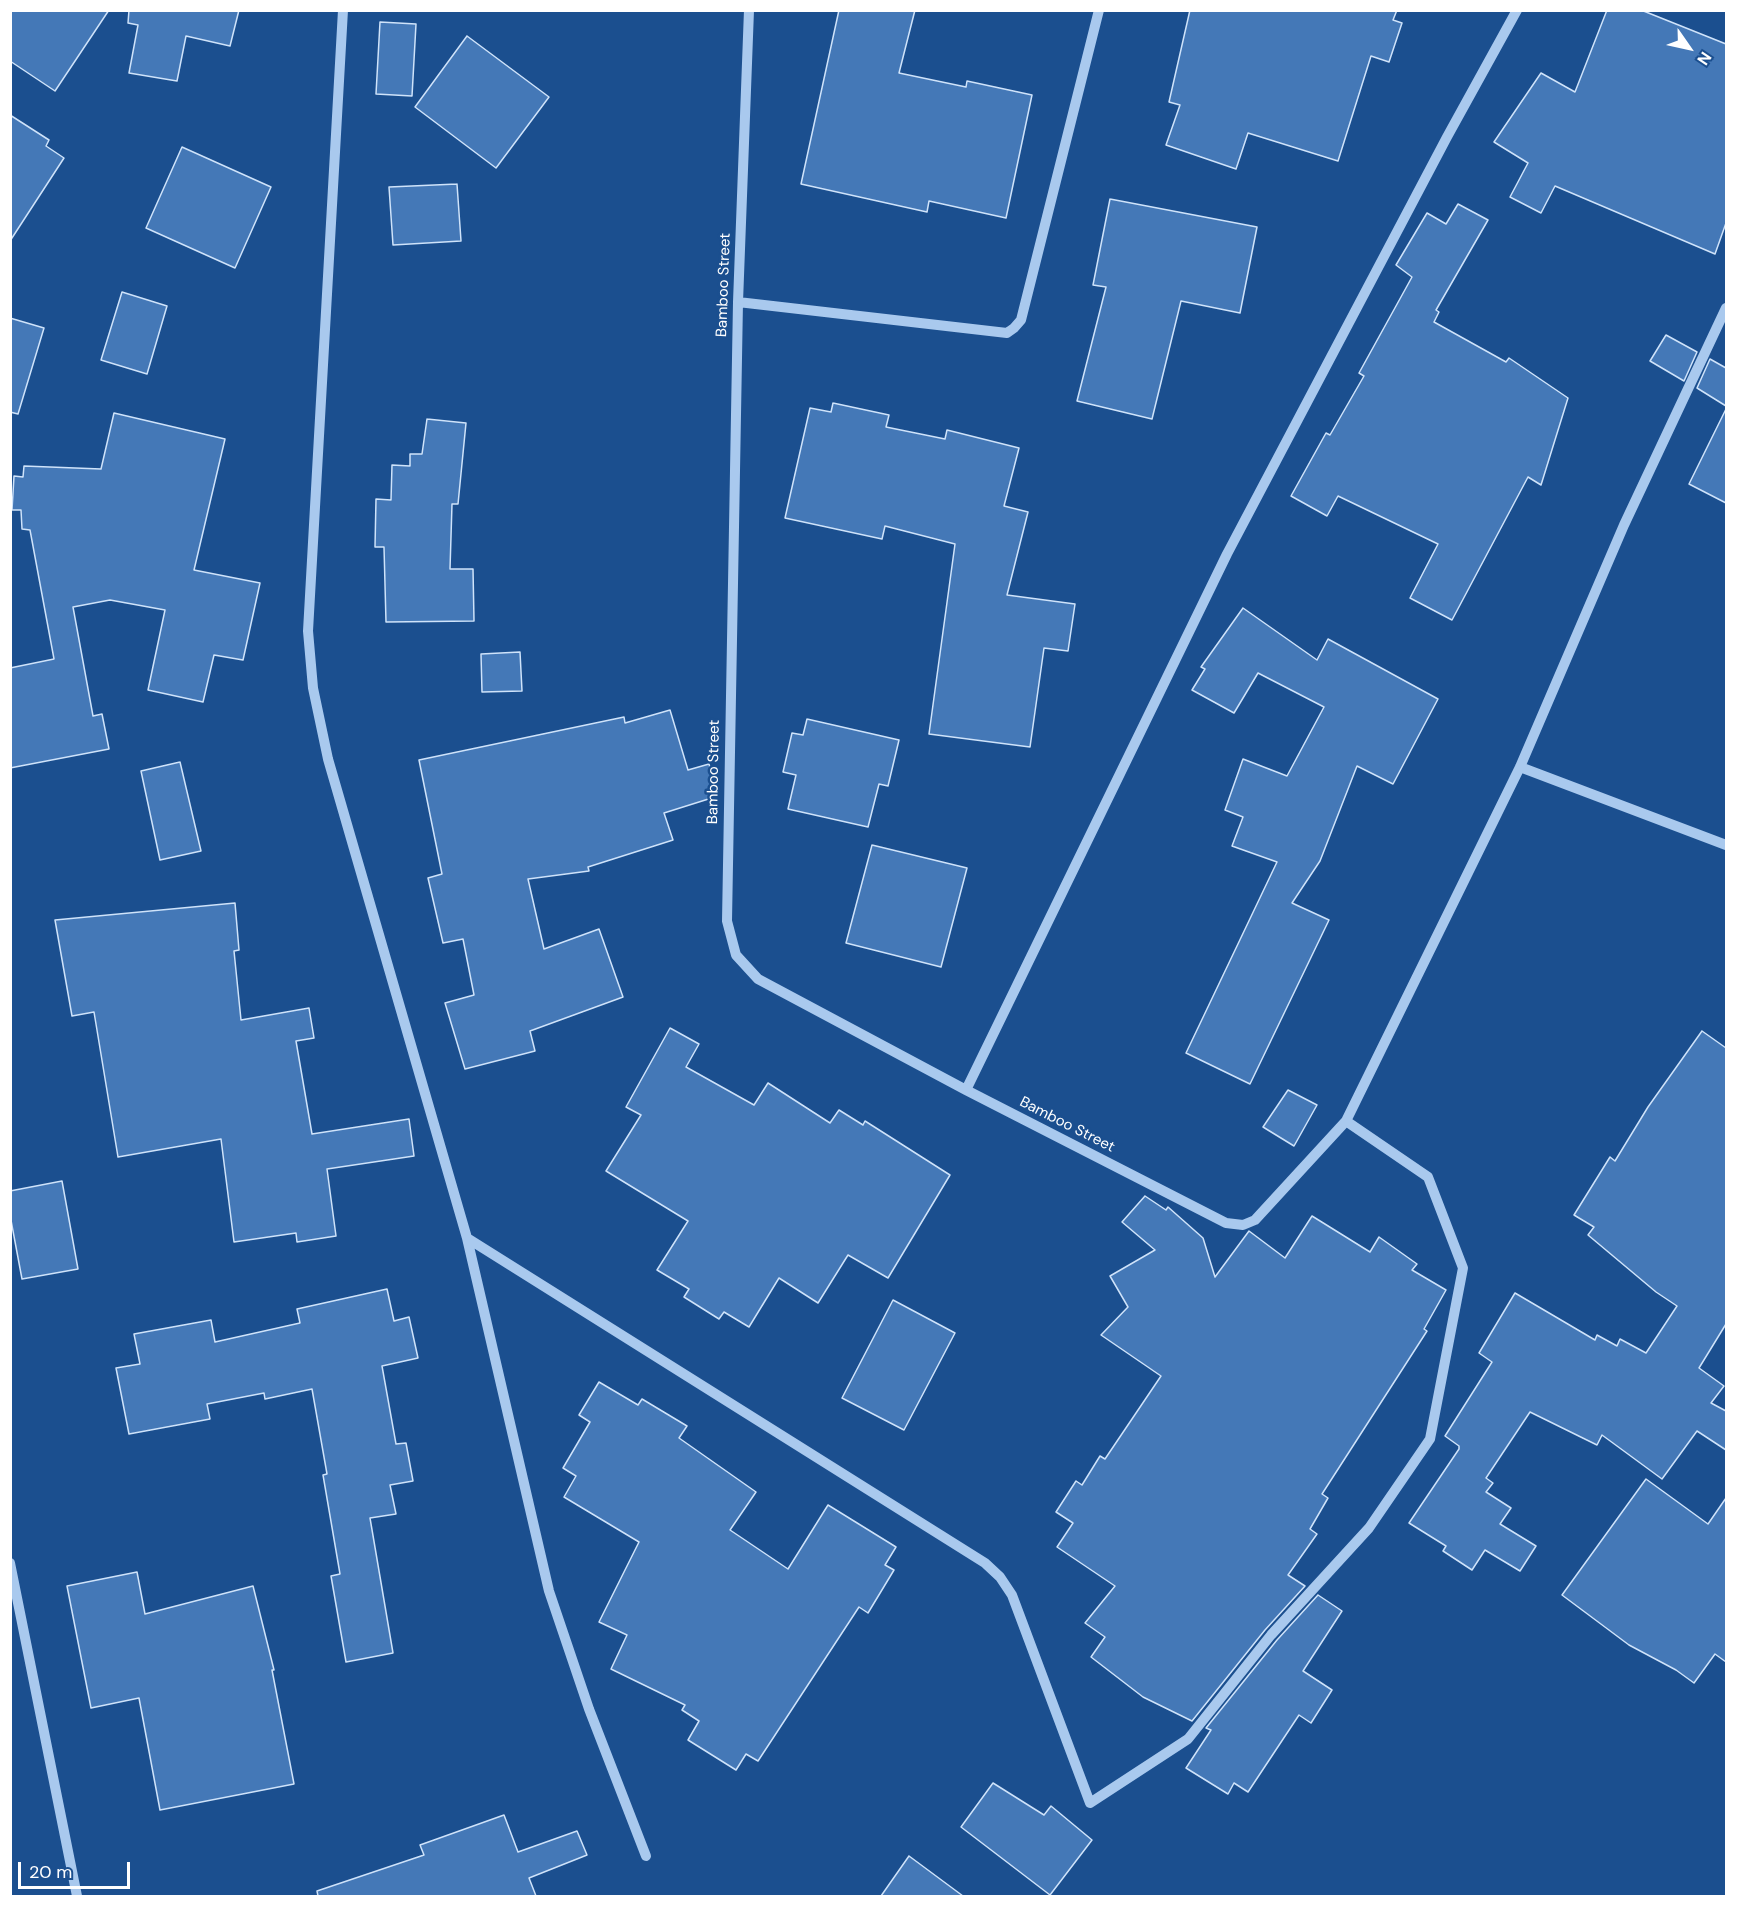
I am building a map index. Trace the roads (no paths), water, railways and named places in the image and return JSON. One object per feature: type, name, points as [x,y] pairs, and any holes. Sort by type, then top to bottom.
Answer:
[{"type":"street","points":[[343,10],[308,631],[313,688],[328,759],[467,1238],[549,1591],[589,1709],[646,1856]]},
{"type":"street","name":"Bamboo Street","points":[[749,10],[738,302],[727,921],[736,955],[758,979],[966,1090],[1226,1223],[1243,1225],[1255,1220],[1346,1121]]},
{"type":"street","points":[[738,302],[1007,333],[1014,328],[1021,320],[1099,10]]},
{"type":"street","points":[[966,1090],[1227,554],[1447,137],[1517,10]]},
{"type":"street","points":[[467,1238],[986,1563],[1000,1576],[1012,1595],[1090,1803],[1188,1738],[1270,1635],[1369,1528],[1430,1439],[1463,1268],[1428,1177],[1346,1121],[1520,767],[1624,525],[1726,308]]},
{"type":"street","points":[[1520,767],[1726,845]]},
{"type":"street","points":[[10,1563],[77,1896]]}]
